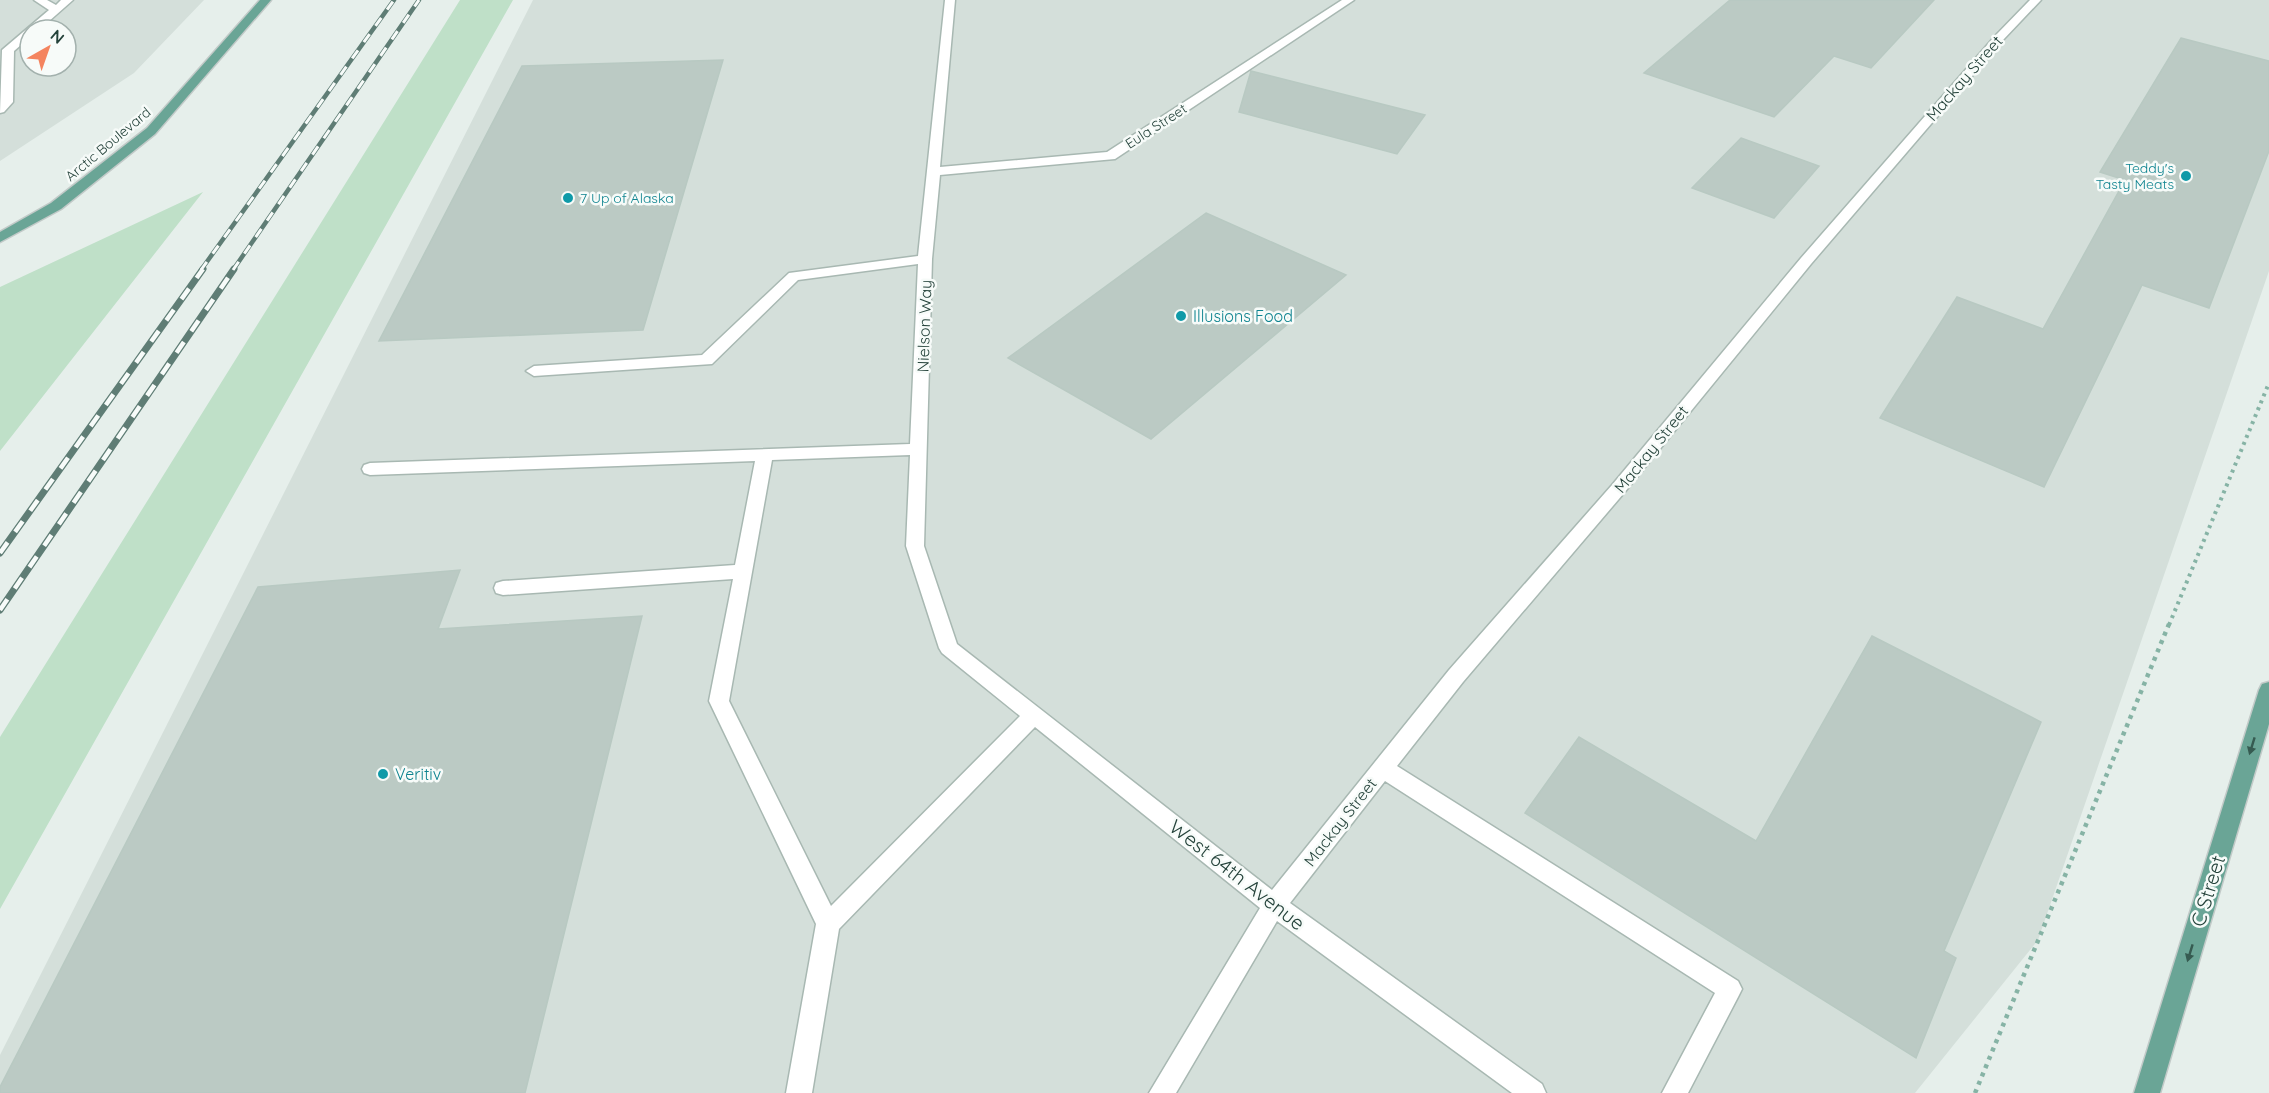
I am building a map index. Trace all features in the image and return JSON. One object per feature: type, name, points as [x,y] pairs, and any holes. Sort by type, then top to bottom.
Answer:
[{"type":"main road","name":"Arctic Boulevard","points":[[0,238],[56,206],[151,131],[266,0]]},
{"type":"main road","name":"C Street","points":[[2147,1093],[2269,690]]},
{"type":"street","points":[[39,0],[56,9]]},
{"type":"street","points":[[46,18],[68,0]]},
{"type":"street","name":"Nielson Way","points":[[949,648],[915,546],[926,259],[950,0]]},
{"type":"street","name":"Eula Street","points":[[934,171],[1110,156],[1349,0]]},
{"type":"street","name":"Mackay Street","points":[[1162,1093],[1274,905],[1456,676],[1618,489],[1806,261],[1999,38],[2036,0]]},
{"type":"street","points":[[0,109],[7,102],[8,50],[18,42]]},
{"type":"street","points":[[534,371],[706,360],[794,276],[926,259]]},
{"type":"street","points":[[370,469],[920,449]]},
{"type":"street","points":[[765,455],[719,701],[828,924]]},
{"type":"street","points":[[503,588],[743,571]]},
{"type":"street","name":"West 64th Avenue","points":[[949,648],[1274,905],[1533,1093]]},
{"type":"street","points":[[799,1093],[828,924],[1034,716]]},
{"type":"street","points":[[1383,768],[1730,989],[1675,1093]]},
{"type":"path","points":[[1975,1093],[2269,383]]},
{"type":"shaded area","points":[[0,0],[204,0],[134,73],[0,161]]},
{"type":"shaded area","points":[[533,0],[2269,0],[2269,271],[2038,940],[1915,1093],[0,1093],[0,1055]]},
{"type":"green space","points":[[460,0],[513,0],[0,909],[0,737]]},
{"type":"green space","points":[[203,192],[0,451],[0,287]]},
{"type":"building","points":[[1730,0],[1934,0],[1871,68],[1834,56],[1774,117],[1644,73]]},
{"type":"building","points":[[2181,38],[2269,61],[2269,151],[2209,308],[2142,285],[2044,487],[1880,418],[1957,297],[2043,329],[2125,180],[2100,172]]},
{"type":"building","name":"7 Up of Alaska","points":[[723,60],[643,330],[379,341],[522,66]]},
{"type":"building","points":[[1251,71],[1425,115],[1397,154],[1239,112]]},
{"type":"building","points":[[1741,138],[1819,166],[1774,218],[1692,188]]},
{"type":"building","name":"Illusions Food","points":[[1206,213],[1346,275],[1151,439],[1008,358]]},
{"type":"building","name":"Veritiv","points":[[460,570],[438,629],[642,616],[525,1093],[0,1093],[0,1087],[258,587]]},
{"type":"building","points":[[1872,636],[2041,722],[1944,951],[1956,958],[1916,1058],[1525,813],[1579,737],[1756,841]]},
{"type":"railway","points":[[201,270],[394,0]]},
{"type":"railway","points":[[233,270],[419,0]]},
{"type":"railway","points":[[0,553],[203,269]]},
{"type":"railway","points":[[0,610],[234,269]]},
{"type":"place","name":"Teddy's Tasty Meats","points":[[2186,176]]},
{"type":"place","name":"7 Up of Alaska","points":[[568,198]]},
{"type":"place","name":"Illusions Food","points":[[1181,316]]},
{"type":"place","name":"Veritiv","points":[[383,774]]}]
